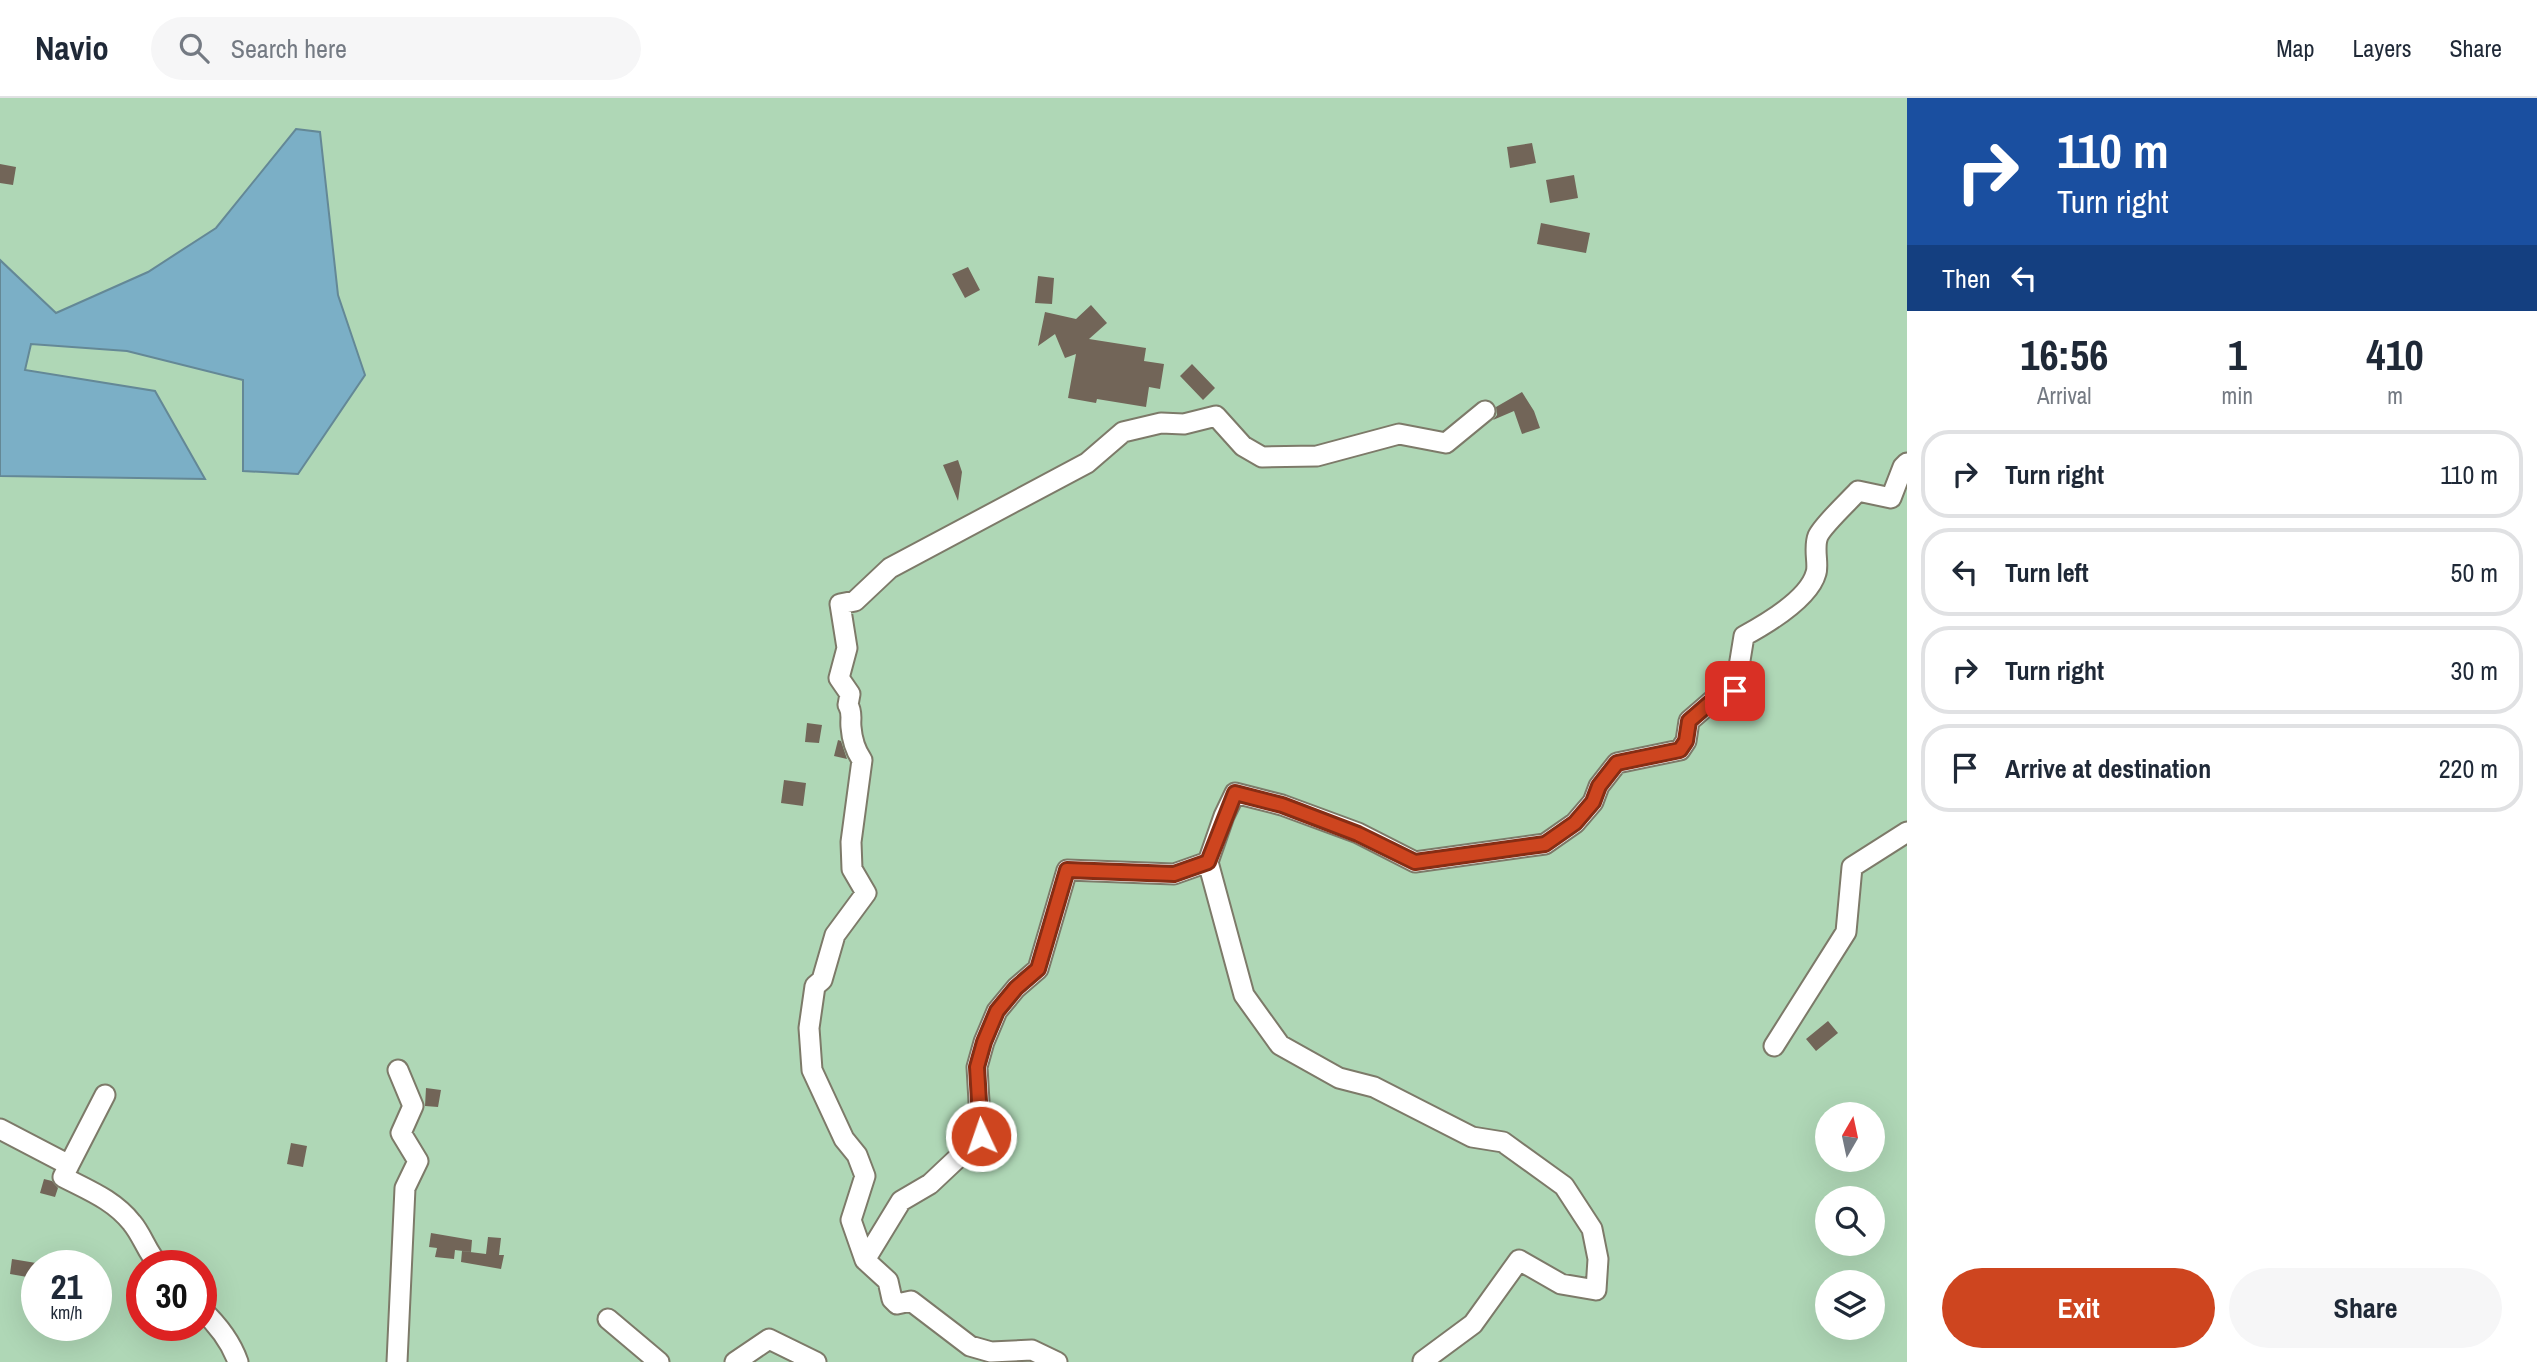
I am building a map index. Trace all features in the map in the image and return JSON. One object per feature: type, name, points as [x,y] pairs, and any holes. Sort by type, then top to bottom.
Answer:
[{"type":"street","points":[[1057,1362],[1032,1350],[991,1352],[970,1346],[911,1301],[897,1304],[892,1299],[888,1281],[865,1260],[851,1220],[865,1176],[857,1155],[844,1139],[812,1070],[809,1028],[815,986],[822,980],[835,935],[866,893],[852,869],[851,842],[862,760],[855,750],[851,728],[851,710],[848,705],[850,694],[839,678],[848,648],[840,604],[855,601],[890,568],[1087,463],[1123,432],[1160,423],[1184,424],[1216,416],[1243,446],[1262,457],[1317,456],[1399,434],[1446,443],[1485,411]]},
{"type":"street","points":[[1423,1362],[1473,1324],[1519,1260],[1562,1284],[1596,1290],[1598,1259],[1592,1229],[1564,1186],[1503,1142],[1472,1137],[1374,1087],[1339,1078],[1280,1045],[1244,995],[1208,862],[1235,793],[1282,805],[1346,829],[1415,862],[1545,844],[1575,823],[1593,802],[1599,786],[1617,763],[1680,750],[1686,741],[1689,721],[1719,695],[1735,691],[1744,636],[1773,620],[1810,587],[1818,571],[1815,559],[1818,536],[1858,491],[1891,498],[1907,463]]},
{"type":"street","points":[[1774,1046],[1846,932],[1852,867],[1907,832]]},
{"type":"street","points":[[865,1260],[901,1201],[930,1184],[981,1136],[977,1067],[984,1042],[997,1011],[1016,988],[1038,969],[1067,870],[1174,874],[1208,862]]},
{"type":"street","points":[[397,1362],[405,1188],[418,1161],[401,1133],[413,1106],[398,1070]]},
{"type":"street","points":[[105,1095],[63,1177],[113,1203],[133,1224],[148,1250]]},
{"type":"street","points":[[0,1129],[69,1166]]},
{"type":"street","points":[[608,1319],[659,1362]]},
{"type":"street","points":[[217,1327],[234,1350],[238,1362]]},
{"type":"street","points":[[736,1362],[769,1339],[816,1362]]},
{"type":"green space","points":[[0,98],[1907,98],[1907,1362],[0,1362]]},
{"type":"water","points":[[296,129],[320,132],[338,295],[365,375],[298,474],[243,471],[243,380],[127,351],[31,344],[25,370],[155,391],[205,479],[0,476],[0,260],[56,313],[148,272],[216,228]]},
{"type":"building","points":[[1532,143],[1536,163],[1510,168],[1507,147]]},
{"type":"building","points":[[0,164],[16,167],[13,185],[0,183]]},
{"type":"building","points":[[1574,175],[1578,198],[1550,203],[1546,180]]},
{"type":"building","points":[[1541,223],[1590,233],[1586,253],[1537,244]]},
{"type":"building","points":[[968,267],[980,290],[965,298],[952,274]]},
{"type":"building","points":[[1038,276],[1054,278],[1052,304],[1035,303]]},
{"type":"building","points":[[1091,305],[1107,323],[1089,339],[1146,348],[1144,361],[1164,364],[1160,389],[1149,387],[1146,407],[1097,399],[1096,403],[1068,398],[1076,354],[1065,358],[1055,334],[1038,346],[1045,312],[1076,319]]},
{"type":"building","points":[[1192,364],[1215,388],[1203,400],[1180,376]]},
{"type":"building","points":[[1522,392],[1534,411],[1540,428],[1522,434],[1514,411],[1493,420],[1497,415],[1496,407]]},
{"type":"building","points":[[958,460],[962,472],[958,501],[943,465]]},
{"type":"building","points":[[807,723],[822,725],[819,743],[805,742]]},
{"type":"building","points":[[838,740],[841,741],[847,759],[834,756]]},
{"type":"building","points":[[784,780],[806,783],[803,806],[781,803]]},
{"type":"building","points":[[1828,1021],[1838,1033],[1816,1051],[1806,1039]]},
{"type":"building","points":[[426,1088],[441,1090],[438,1107],[425,1106]]},
{"type":"building","points":[[291,1143],[307,1146],[303,1167],[287,1164]]},
{"type":"building","points":[[44,1179],[52,1181],[58,1188],[55,1197],[40,1193]]},
{"type":"building","points":[[431,1233],[472,1240],[471,1252],[455,1250],[454,1259],[435,1257],[437,1248],[429,1247]]},
{"type":"building","points":[[488,1237],[501,1238],[499,1255],[504,1255],[501,1269],[461,1262],[462,1251],[486,1254]]},
{"type":"building","points":[[12,1259],[21,1260],[21,1276],[10,1274]]},
{"type":"route","points":[[981,1136],[977,1067],[984,1042],[997,1011],[1016,988],[1038,969],[1067,870],[1174,874],[1208,862],[1235,793],[1282,805],[1358,834],[1415,862],[1545,844],[1575,823],[1593,802],[1599,786],[1617,763],[1680,750],[1686,741],[1689,721],[1719,695],[1735,691]]}]
